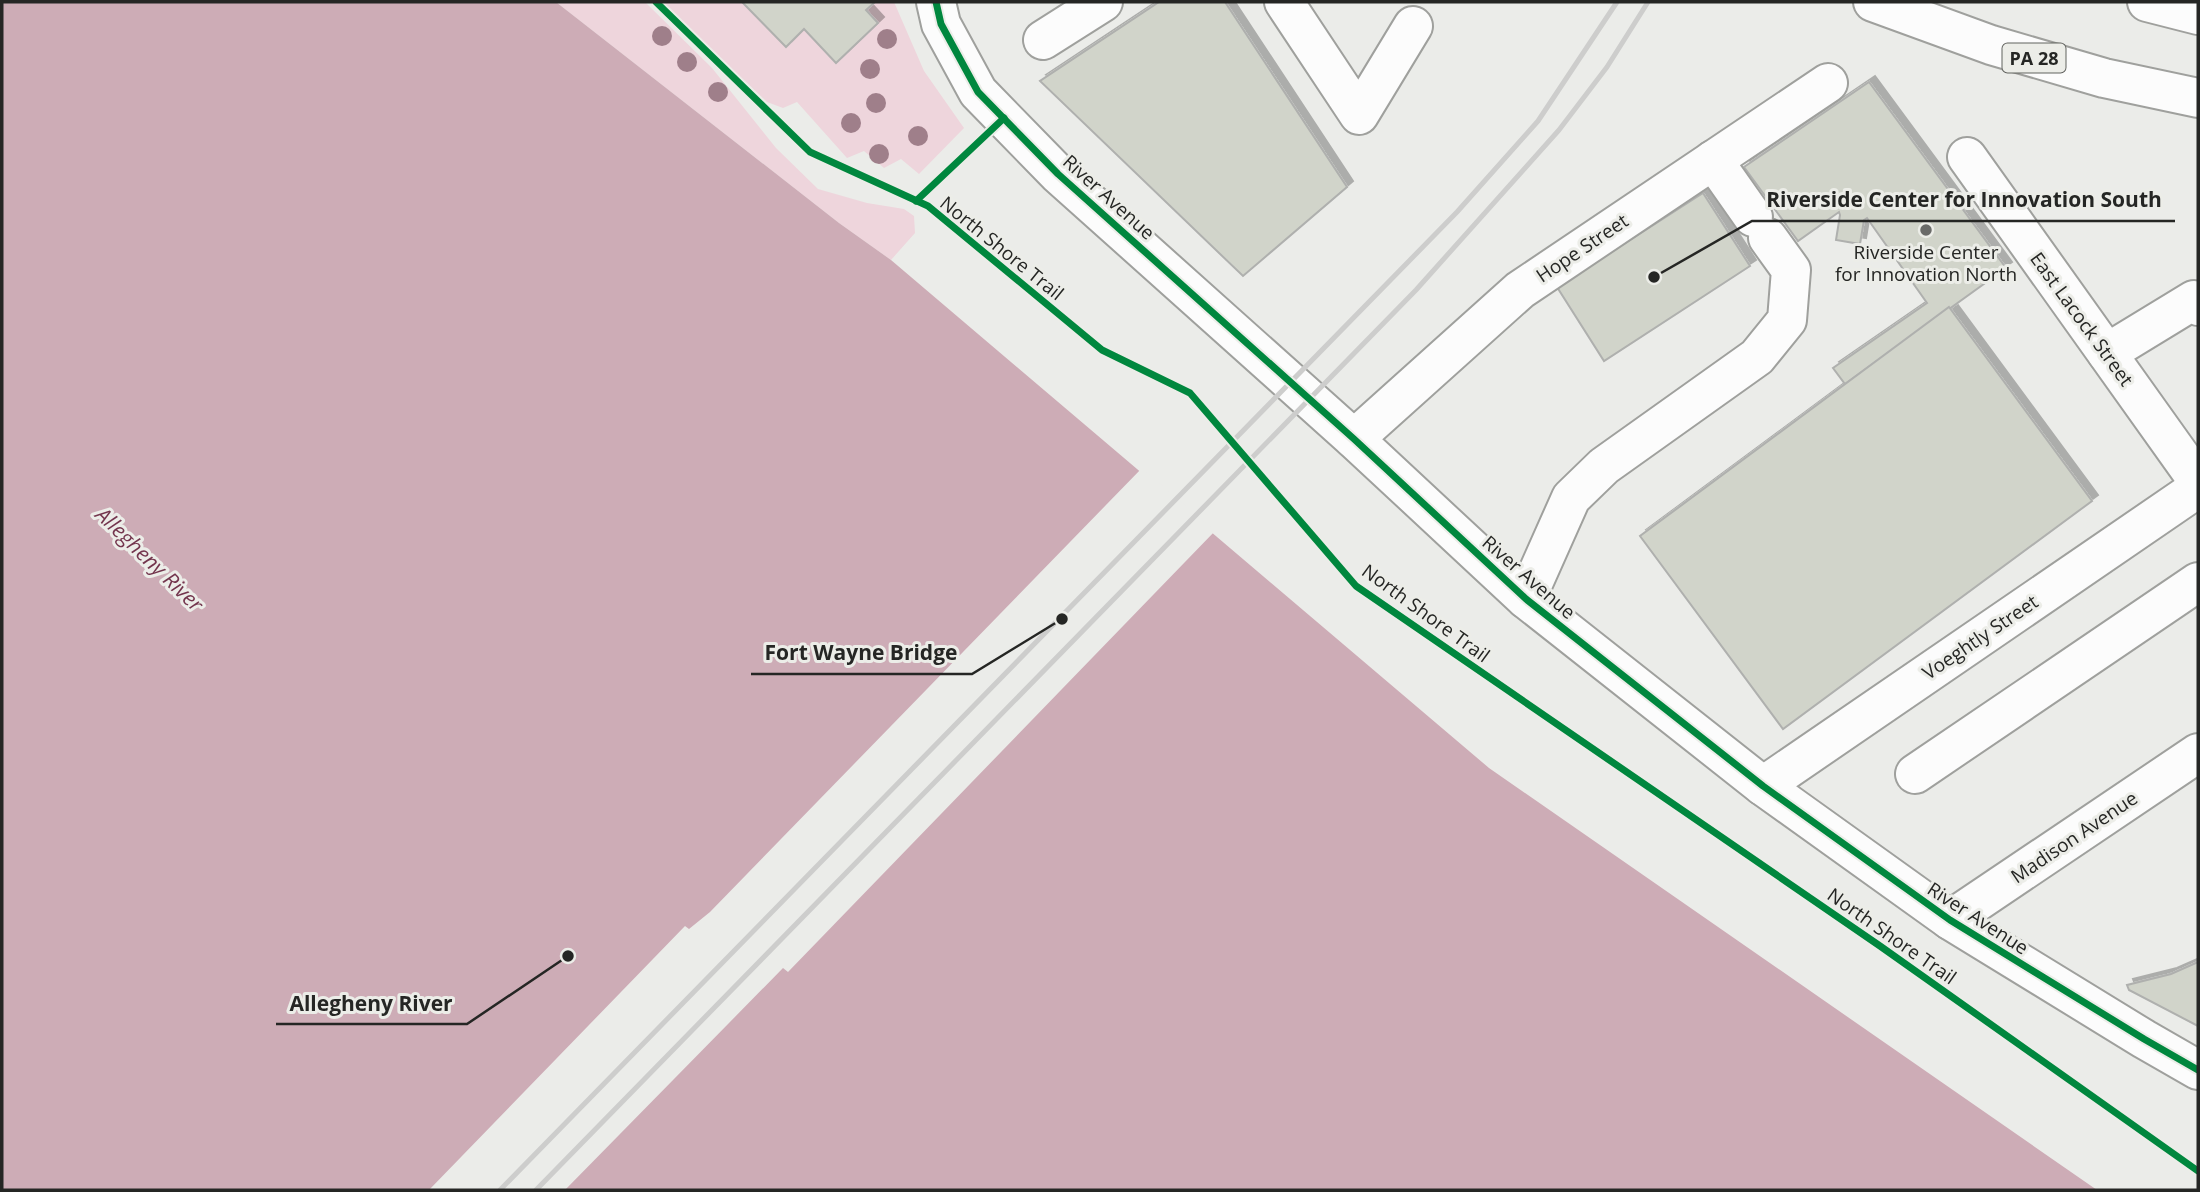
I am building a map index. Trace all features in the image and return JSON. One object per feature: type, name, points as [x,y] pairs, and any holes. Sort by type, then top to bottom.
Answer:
[{"type":"main road","name":"River Avenue","points":[[936,2],[941,24],[978,92],[1058,174],[1354,439],[1526,599],[1763,786],[1950,920],[2198,1070]]},
{"type":"main road","points":[[1043,40],[1102,2]]},
{"type":"main road","points":[[1284,2],[1359,115],[1413,26]]},
{"type":"main road","name":"PA 28","points":[[1873,2],[1991,46],[2104,78],[2198,98]]},
{"type":"main road","points":[[2147,2],[2198,15]]},
{"type":"main road","name":"Hope Street","points":[[1354,439],[1520,290],[1828,83]]},
{"type":"main road","name":"East Lacock Street","points":[[1967,157],[2198,481]]},
{"type":"main road","points":[[1526,599],[1571,498],[1604,466],[1756,357],[1787,320],[1791,270],[1713,160]]},
{"type":"main road","points":[[2106,353],[2194,300],[2198,306]]},
{"type":"main road","name":"Voeghtly Street","points":[[1763,786],[2198,488]]},
{"type":"main road","points":[[1915,774],[2198,582]]},
{"type":"main road","name":"Madison Avenue","points":[[1950,920],[2198,753]]},
{"type":"shaded area","points":[[556,2],[645,2],[712,68],[776,148],[818,189],[867,203],[904,209],[914,216],[915,233],[891,260],[839,223]]},
{"type":"shaded area","points":[[661,2],[742,2],[786,46],[804,29],[836,62],[878,23],[866,10],[875,2],[894,2],[924,71],[964,128],[919,174],[901,159],[884,168],[864,151],[847,158],[797,102],[783,108],[767,102]]},
{"type":"water","points":[[2,2],[556,2],[839,223],[891,260],[1489,768],[2097,1190],[2,1190]]},
{"type":"pier","points":[[1142,468],[1215,531],[788,972],[783,968],[565,1190],[429,1190],[685,926],[689,929],[710,912]]},
{"type":"building","points":[[742,2],[875,2],[866,10],[878,23],[836,63],[804,29],[786,47]]},
{"type":"building","points":[[1159,2],[1225,2],[1347,187],[1243,276],[1040,81]]},
{"type":"building","name":"Riverside Center for Innovation North","points":[[1869,82],[2006,268],[1845,384],[1833,368],[1927,303],[1867,218],[1864,220],[1860,244],[1836,240],[1839,212],[1798,241],[1744,167]]},
{"type":"building","points":[[1703,193],[1750,266],[1604,361],[1557,287]]},
{"type":"building","points":[[1949,307],[2092,501],[1783,729],[1640,536]]},
{"type":"building","points":[[2198,962],[2198,1026],[2129,990],[2127,985],[2171,974]]},
{"type":"railway","points":[[500,1190],[1457,212],[1538,121],[1617,2]]},
{"type":"railway","points":[[536,1190],[1416,290],[1559,130],[1607,67],[1648,2]]},
{"type":"cycle path","name":"North Shore Trail","points":[[656,2],[810,152],[928,206],[1102,350],[1190,393],[1356,586],[1880,946],[2198,1171]]},
{"type":"cycle path","points":[[936,2],[941,24],[978,92],[1058,174],[1354,439],[1526,599],[1763,786],[1950,920],[2198,1070]]},
{"type":"cycle path","points":[[916,201],[1004,118]]},
{"type":"place","name":"Riverside Center for Innovation North","points":[[1926,230]]},
{"type":"place","name":"Riverside Center for Innovation South","points":[[1654,277]]},
{"type":"place","name":"Fort Wayne Bridge","points":[[1062,619]]},
{"type":"place","name":"Allegheny River","points":[[568,956]]}]
